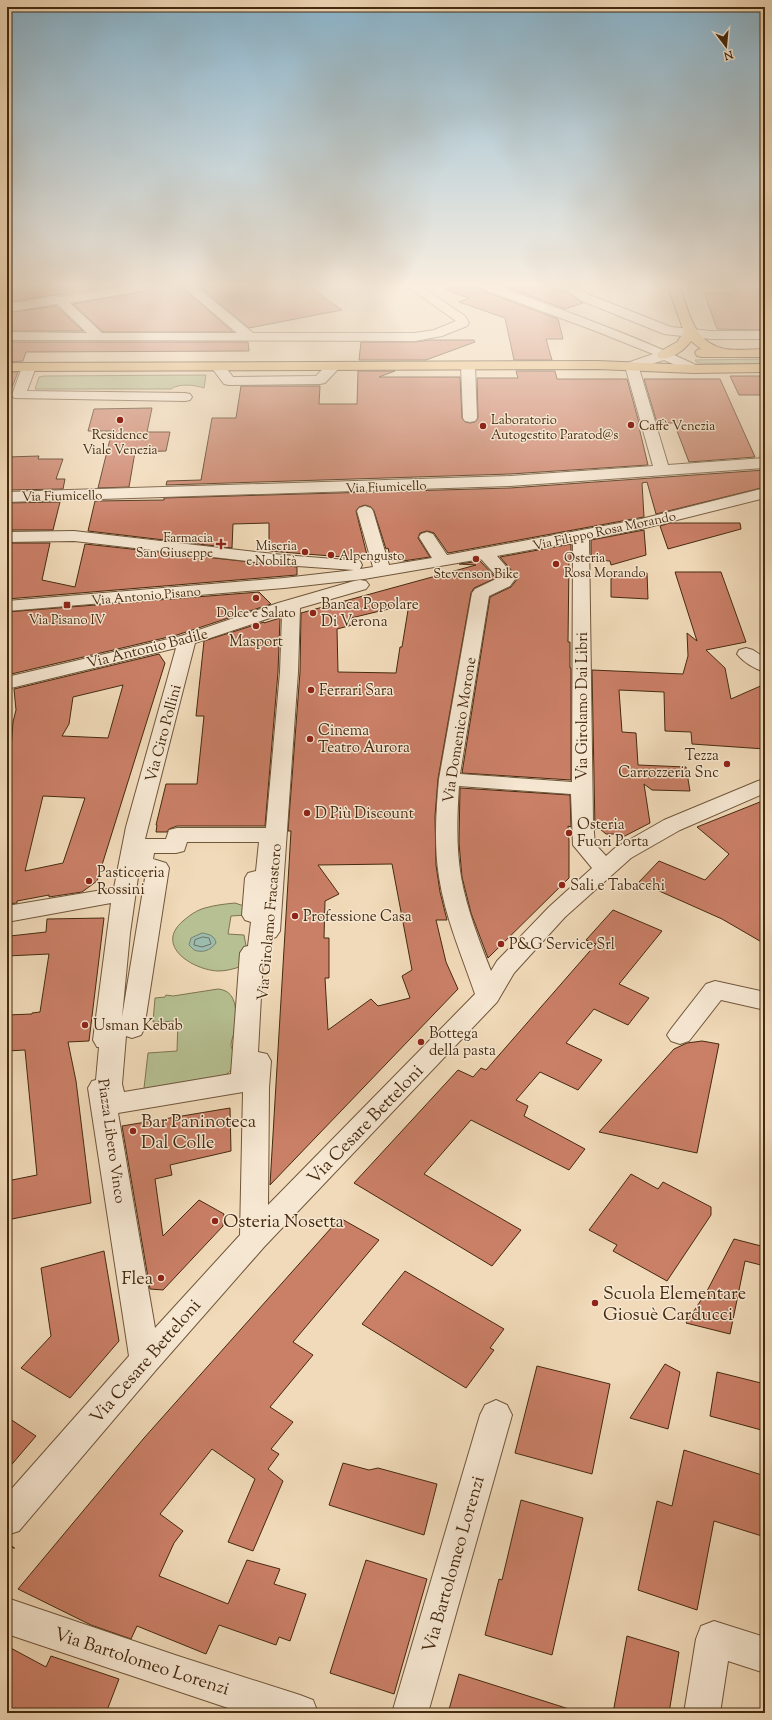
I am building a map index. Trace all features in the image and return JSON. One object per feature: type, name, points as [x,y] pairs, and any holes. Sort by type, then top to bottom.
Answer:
[{"type":"main road","points":[[671,367],[765,368]]},
{"type":"street","points":[[29,367],[19,396],[185,396]]},
{"type":"street","points":[[218,367],[229,381],[320,380],[333,367]]},
{"type":"street","points":[[468,367],[470,418]]},
{"type":"street","points":[[632,367],[662,472]]},
{"type":"street","name":"Via Fiumicello","points":[[7,496],[359,490],[662,472],[765,463]]},
{"type":"street","name":"Via Filippo Rosa Morando","points":[[284,583],[405,567],[581,536],[641,524],[765,493]]},
{"type":"street","points":[[365,511],[381,566]]},
{"type":"street","name":"Via Filippo Rosa Morando","points":[[7,537],[74,536],[283,560],[405,567]]},
{"type":"street","name":"Via Girolamo Dai Libri","points":[[581,536],[582,788],[584,845],[604,868]]},
{"type":"street","points":[[427,537],[442,561]]},
{"type":"street","name":"Via Domenico Morone","points":[[485,553],[507,578],[504,582],[481,593],[449,779],[447,808],[448,862],[457,906],[488,996]]},
{"type":"street","points":[[283,560],[288,564],[284,583],[288,606]]},
{"type":"street","name":"Via Filippo Rosa Morando","points":[[288,606],[376,580],[405,567]]},
{"type":"street","name":"Via Antonio Pisano","points":[[7,606],[284,583]]},
{"type":"street","name":"Via Antonio Badile","points":[[7,683],[187,640],[288,606]]},
{"type":"street","name":"Via Girolamo Fracastoro","points":[[254,1239],[256,1088],[289,672],[288,606]]},
{"type":"street","name":"Via Ciro Pollini","points":[[137,826],[180,672],[187,640]]},
{"type":"street","points":[[746,654],[765,666]]},
{"type":"street","points":[[449,779],[582,788]]},
{"type":"street","name":"Via Cesare Betteloni","points":[[7,1519],[145,1360],[254,1239],[488,996],[505,967],[557,912],[623,852],[672,825],[765,784]]},
{"type":"street","name":"Piazza Libero Vinco","points":[[137,826],[123,894],[101,1084],[145,1360]]},
{"type":"street","name":"Piazza Libero Vinco","points":[[177,835],[270,835],[266,878],[256,880],[253,915],[264,914],[260,952],[252,953],[243,1082],[113,1104],[109,1084],[114,1024],[132,1029],[158,868],[141,863],[144,846],[176,846],[177,835]]},
{"type":"street","points":[[7,914],[123,894]]},
{"type":"street","points":[[680,1035],[715,990],[765,1001]]},
{"type":"street","name":"Via Bartolomeo Lorenzi","points":[[410,1713],[496,1415]]},
{"type":"street","name":"Via Bartolomeo Lorenzi","points":[[7,1616],[300,1713]]},
{"type":"street","points":[[702,1713],[714,1639],[765,1655]]},
{"type":"green space","points":[[206,375],[204,388],[187,385],[174,387],[171,389],[35,389],[39,377],[44,376]]},
{"type":"green space","points":[[235,903],[244,906],[247,915],[231,916],[228,934],[244,935],[247,951],[242,966],[224,971],[208,970],[188,961],[180,955],[175,948],[173,939],[175,930],[183,921],[202,909],[216,905]]},
{"type":"green space","points":[[218,989],[230,994],[235,1006],[235,1027],[231,1047],[235,1061],[231,1070],[223,1077],[143,1097],[148,1053],[177,1051],[178,1021],[153,1022],[155,998],[165,997],[166,995],[173,996]]},
{"type":"water","points":[[202,933],[211,936],[216,943],[206,951],[194,950],[189,945],[191,938]]},
{"type":"building","points":[[358,371],[395,371],[379,377],[460,377],[462,418],[465,422],[470,423],[475,422],[478,418],[477,378],[518,378],[516,371],[555,371],[557,379],[627,379],[639,423],[648,465],[510,474],[166,485],[167,481],[201,480],[212,418],[236,418],[241,386],[320,386],[319,404],[357,404]]},
{"type":"building","points":[[7,372],[18,372],[8,398],[7,398]]},
{"type":"building","points":[[730,376],[765,376],[765,395],[739,395]]},
{"type":"building","points":[[644,379],[720,379],[755,457],[689,462],[674,423],[657,423]]},
{"type":"building","name":"Residence Viale Venezia","points":[[152,408],[147,432],[170,432],[166,451],[135,452],[129,487],[98,488],[112,431],[88,431],[94,409]]},
{"type":"building","points":[[39,456],[38,459],[63,459],[56,479],[65,479],[63,489],[7,490],[7,457]]},
{"type":"building","points":[[765,470],[765,487],[656,514],[647,482],[642,483],[644,517],[448,553],[434,533],[427,531],[420,533],[418,538],[430,557],[403,561],[391,560],[374,511],[371,507],[365,505],[359,507],[356,511],[368,559],[269,551],[269,523],[233,524],[232,548],[88,531],[95,501],[510,488]]},
{"type":"building","points":[[60,502],[53,530],[7,530],[7,503]]},
{"type":"building","points":[[670,523],[740,523],[741,529],[668,549],[660,526]]},
{"type":"building","points":[[644,530],[646,555],[611,565],[610,561],[591,560],[591,540]]},
{"type":"building","points":[[7,543],[50,543],[42,580],[75,587],[85,544],[297,567],[297,575],[7,599]]},
{"type":"building","points":[[571,544],[571,560],[569,560],[568,642],[570,642],[571,668],[571,780],[462,773],[490,597],[511,587],[518,578],[500,557]]},
{"type":"building","points":[[480,561],[496,578],[474,588],[471,593],[438,779],[435,816],[436,865],[440,892],[447,920],[436,920],[446,962],[458,989],[270,1185],[291,831],[288,831],[300,672],[301,613],[476,565],[459,564]],"holes":[[[409,604],[396,673],[338,672],[337,629],[356,624],[351,618]],[[392,864],[412,970],[402,976],[410,998],[378,1006],[371,999],[328,1030],[325,978],[329,978],[329,938],[324,938],[325,901],[339,894],[318,865]]]},
{"type":"building","points":[[675,572],[721,572],[746,642],[706,650],[725,668],[731,699],[765,684],[765,749],[692,744],[691,732],[665,731],[664,692],[619,690],[622,732],[636,733],[638,765],[686,767],[690,791],[652,790],[644,784],[650,823],[621,838],[615,834],[606,834],[600,829],[595,829],[592,670],[683,674],[688,656],[687,633],[697,641]]},
{"type":"building","points":[[611,573],[647,573],[648,599],[611,597]]},
{"type":"building","points":[[259,592],[271,604],[177,635],[7,675],[7,612]]},
{"type":"building","points":[[280,618],[278,672],[265,826],[177,826],[169,829],[167,832],[156,832],[156,825],[166,784],[197,784],[204,716],[196,716],[204,641]]},
{"type":"building","points":[[159,654],[165,663],[97,881],[82,892],[49,897],[49,895],[7,904],[7,774],[10,763],[13,722],[16,710],[14,689]],"holes":[[[123,685],[108,738],[62,736],[69,724],[73,697]],[[43,796],[85,798],[63,863],[25,871]]]},
{"type":"building","points":[[460,788],[570,795],[571,827],[568,826],[569,878],[488,958],[471,913],[462,877],[459,843]]},
{"type":"building","points":[[765,800],[765,944],[722,919],[639,882],[659,861],[705,880],[729,854],[697,827]]},
{"type":"building","points":[[613,910],[662,931],[619,984],[649,998],[628,1025],[594,1009],[566,1043],[602,1060],[578,1090],[540,1072],[516,1100],[528,1106],[524,1116],[585,1149],[569,1170],[471,1120],[424,1174],[521,1230],[492,1266],[354,1183],[458,1070],[473,1077],[481,1068],[486,1070],[596,944],[586,940]]},
{"type":"building","points":[[104,918],[89,1041],[68,1042],[76,1081],[91,1203],[7,1220],[7,1181],[37,1175],[25,1050],[7,1051],[7,1015],[32,1014],[40,1012],[49,954],[7,956],[10,936],[46,932],[47,919]]},
{"type":"building","points":[[702,1041],[719,1044],[697,1153],[599,1132],[674,1049],[687,1043]]},
{"type":"building","points":[[230,1108],[231,1151],[170,1165],[172,1175],[155,1179],[163,1236],[199,1200],[224,1214],[223,1226],[163,1290],[150,1289],[122,1126]]},
{"type":"building","points":[[631,1174],[658,1189],[663,1182],[711,1207],[711,1215],[667,1281],[613,1251],[617,1245],[589,1230]]},
{"type":"building","points":[[340,1218],[379,1240],[293,1342],[313,1355],[270,1407],[293,1422],[271,1449],[279,1454],[268,1469],[283,1481],[253,1551],[228,1542],[255,1479],[212,1449],[160,1514],[183,1531],[174,1543],[159,1576],[228,1604],[247,1560],[280,1569],[274,1584],[306,1594],[290,1641],[279,1637],[276,1645],[219,1625],[206,1654],[137,1626],[131,1639],[91,1625],[18,1589],[144,1438]]},
{"type":"building","points":[[734,1239],[765,1247],[765,1266],[745,1261],[730,1334],[686,1323],[707,1291]]},
{"type":"building","points":[[104,1251],[119,1341],[70,1398],[21,1368],[51,1336],[41,1268]]},
{"type":"building","points":[[405,1271],[504,1329],[490,1348],[494,1350],[466,1388],[362,1324]]},
{"type":"building","points":[[665,1364],[680,1372],[668,1429],[630,1418]]},
{"type":"building","points":[[537,1366],[610,1384],[592,1474],[515,1453]]},
{"type":"building","points":[[717,1372],[765,1384],[765,1431],[710,1416]]},
{"type":"building","points":[[7,1417],[36,1436],[7,1470]]},
{"type":"building","points":[[684,1450],[765,1476],[765,1537],[714,1521],[697,1610],[638,1590],[657,1501],[672,1506]]},
{"type":"building","points":[[343,1463],[369,1470],[378,1468],[437,1484],[424,1535],[329,1505]]},
{"type":"building","points":[[521,1500],[583,1518],[552,1655],[485,1635],[499,1579],[502,1580]]},
{"type":"building","points":[[366,1560],[427,1579],[394,1694],[330,1673]]},
{"type":"building","points":[[627,1636],[679,1652],[669,1713],[613,1713]]},
{"type":"building","points":[[7,1646],[46,1667],[51,1656],[119,1679],[106,1713],[7,1713]]},
{"type":"building","points":[[459,1674],[569,1709],[568,1713],[448,1713]]},
{"type":"place","name":"Residence Viale Venezia","points":[[120,420]]},
{"type":"place","name":"Caffè Venezia","points":[[631,425]]},
{"type":"place","name":"Laboratorio Autogestito Paratod@s","points":[[483,426]]},
{"type":"place","name":"Farmacia San Giuseppe","points":[[221,544]]},
{"type":"place","name":"Miseria e Nobiltà","points":[[305,552]]},
{"type":"place","name":"Alpengusto","points":[[331,555]]},
{"type":"place","name":"Stevenson Bike","points":[[476,559]]},
{"type":"place","name":"Osteria Rosa Morando","points":[[556,564]]},
{"type":"place","name":"Dolce e Salato","points":[[256,598]]},
{"type":"place","name":"Via Pisano IV","points":[[67,605]]},
{"type":"place","name":"Banca Popolare Di Verona","points":[[313,613]]},
{"type":"place","name":"Masport","points":[[256,626]]},
{"type":"place","name":"Ferrari Sara","points":[[311,690]]},
{"type":"place","name":"Cinema Teatro Aurora","points":[[310,739]]},
{"type":"place","name":"Tezza Carrozzeria Snc","points":[[727,764]]},
{"type":"place","name":"D Più Discount","points":[[307,813]]},
{"type":"place","name":"Osteria Fuori Porta","points":[[569,833]]},
{"type":"place","name":"Pasticceria Rossini","points":[[89,881]]},
{"type":"place","name":"Sali e Tabacchi","points":[[562,885]]},
{"type":"place","name":"Professione Casa","points":[[295,916]]},
{"type":"place","name":"P&G Service Srl","points":[[501,944]]},
{"type":"place","name":"Usman Kebab","points":[[85,1025]]},
{"type":"place","name":"Bottega della pasta","points":[[421,1042]]},
{"type":"place","name":"Bar Paninoteca Dal Colle","points":[[133,1131]]},
{"type":"place","name":"Osteria Nosetta","points":[[215,1221]]},
{"type":"place","name":"Flea","points":[[161,1278]]},
{"type":"place","name":"Scuola Elementare Giosuè Carducci","points":[[595,1303]]}]
